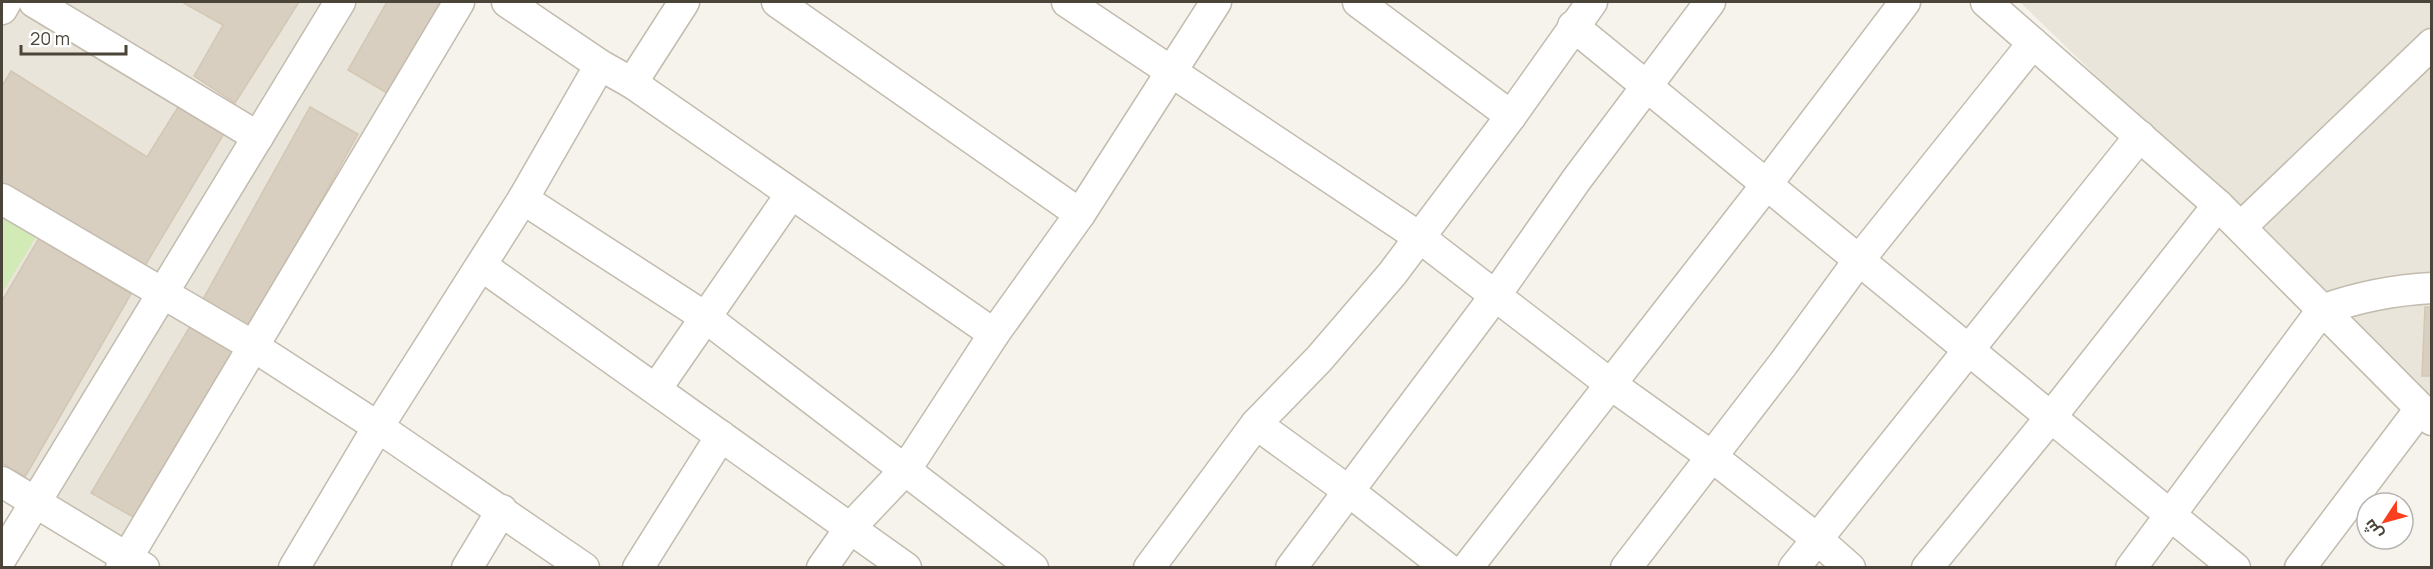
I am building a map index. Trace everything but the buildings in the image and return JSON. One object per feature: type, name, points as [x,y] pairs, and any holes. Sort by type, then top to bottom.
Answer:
[{"type":"street","points":[[2,9],[6,2]]},
{"type":"street","points":[[34,2],[258,136]]},
{"type":"street","points":[[2,557],[340,2]]},
{"type":"street","points":[[2,482],[131,564],[253,346],[459,2]]},
{"type":"street","points":[[507,2],[600,65],[632,83],[994,334]]},
{"type":"street","points":[[632,83],[684,2]]},
{"type":"street","points":[[777,2],[1080,214]]},
{"type":"street","points":[[1067,2],[1419,237],[1609,383],[1711,456],[1850,567]]},
{"type":"street","points":[[822,567],[850,528],[906,469],[994,334],[1080,214],[1216,2]]},
{"type":"street","points":[[1358,2],[1511,116]]},
{"type":"street","points":[[1149,567],[1256,424],[1319,359],[1392,274],[1511,116],[1592,2]]},
{"type":"street","points":[[1291,567],[1350,492],[1495,296],[1646,85],[1710,2]]},
{"type":"street","points":[[1467,567],[1767,184],[1905,2]]},
{"type":"street","points":[[1986,2],[2218,205],[2426,415],[2301,567]]},
{"type":"street","points":[[1574,26],[2235,567]]},
{"type":"street","points":[[1626,567],[1783,364],[1860,260],[2033,42]]},
{"type":"street","points":[[2241,227],[2432,44]]},
{"type":"street","points":[[294,567],[378,427],[523,199],[600,65]]},
{"type":"street","points":[[1794,567],[2140,136]]},
{"type":"street","points":[[656,389],[791,194]]},
{"type":"street","points":[[2,199],[162,295],[253,346],[378,427],[584,567]]},
{"type":"street","points":[[523,199],[705,317],[906,469],[1015,562]]},
{"type":"street","points":[[1927,567],[2051,417],[2218,205]]},
{"type":"street","points":[[482,266],[906,567]]},
{"type":"street","points":[[2131,567],[2322,309],[2356,298],[2402,290],[2432,288]]},
{"type":"street","points":[[1256,424],[1350,492],[1447,567]]},
{"type":"street","points":[[638,567],[721,436]]},
{"type":"street","points":[[467,567],[502,510]]},
{"type":"shaded area","points":[[2,2],[464,2],[128,562],[2,490]]},
{"type":"shaded area","points":[[2020,2],[2431,2],[2431,401]]},
{"type":"green space","points":[[2,210],[39,232],[2,293]]}]
